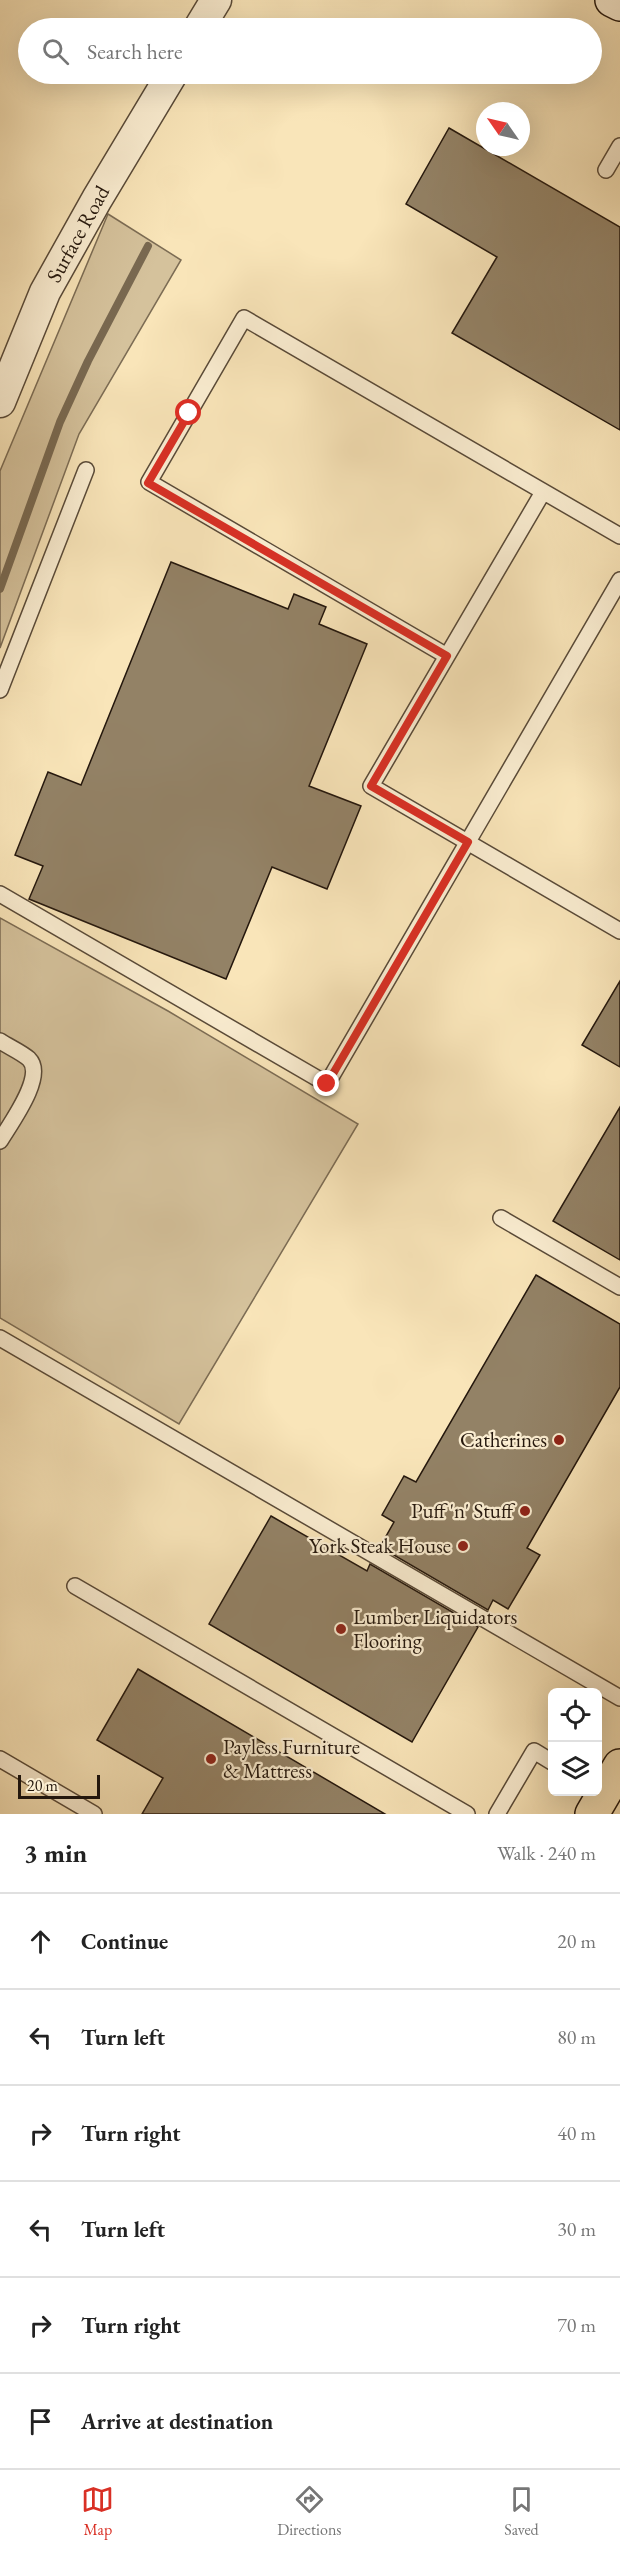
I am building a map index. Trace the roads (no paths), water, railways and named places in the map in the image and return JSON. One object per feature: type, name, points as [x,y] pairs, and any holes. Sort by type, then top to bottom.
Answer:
[{"type":"main road","points":[[612,0],[620,4]]},
{"type":"street","points":[[205,18],[216,0]]},
{"type":"street","name":"Surface Road","points":[[0,402],[45,292],[97,199],[166,84]]},
{"type":"lane","points":[[606,170],[620,146]]},
{"type":"lane","points":[[447,656],[148,483],[244,318],[620,536]]},
{"type":"lane","points":[[0,690],[86,470]]},
{"type":"lane","points":[[543,492],[371,786],[620,931]]},
{"type":"lane","points":[[0,894],[327,1084],[620,580]]},
{"type":"lane","points":[[0,1041],[30,1060],[34,1068],[34,1076],[28,1092],[0,1141]]},
{"type":"lane","points":[[501,1218],[620,1287]]},
{"type":"lane","points":[[0,1338],[620,1698]]},
{"type":"lane","points":[[75,1586],[467,1814]]},
{"type":"lane","points":[[497,1814],[534,1751],[548,1760]]},
{"type":"lane","points":[[0,1759],[94,1814]]},
{"type":"waterway","points":[[0,589],[60,422],[88,361],[148,246]]},
{"type":"place","name":"Catherines","points":[[559,1440]]},
{"type":"place","name":"Puff 'n' Stuff","points":[[525,1511]]},
{"type":"place","name":"York Steak House","points":[[463,1546]]},
{"type":"place","name":"Lumber Liquidators Flooring","points":[[341,1629]]},
{"type":"place","name":"Payless Furniture & Mattress","points":[[211,1759]]}]
